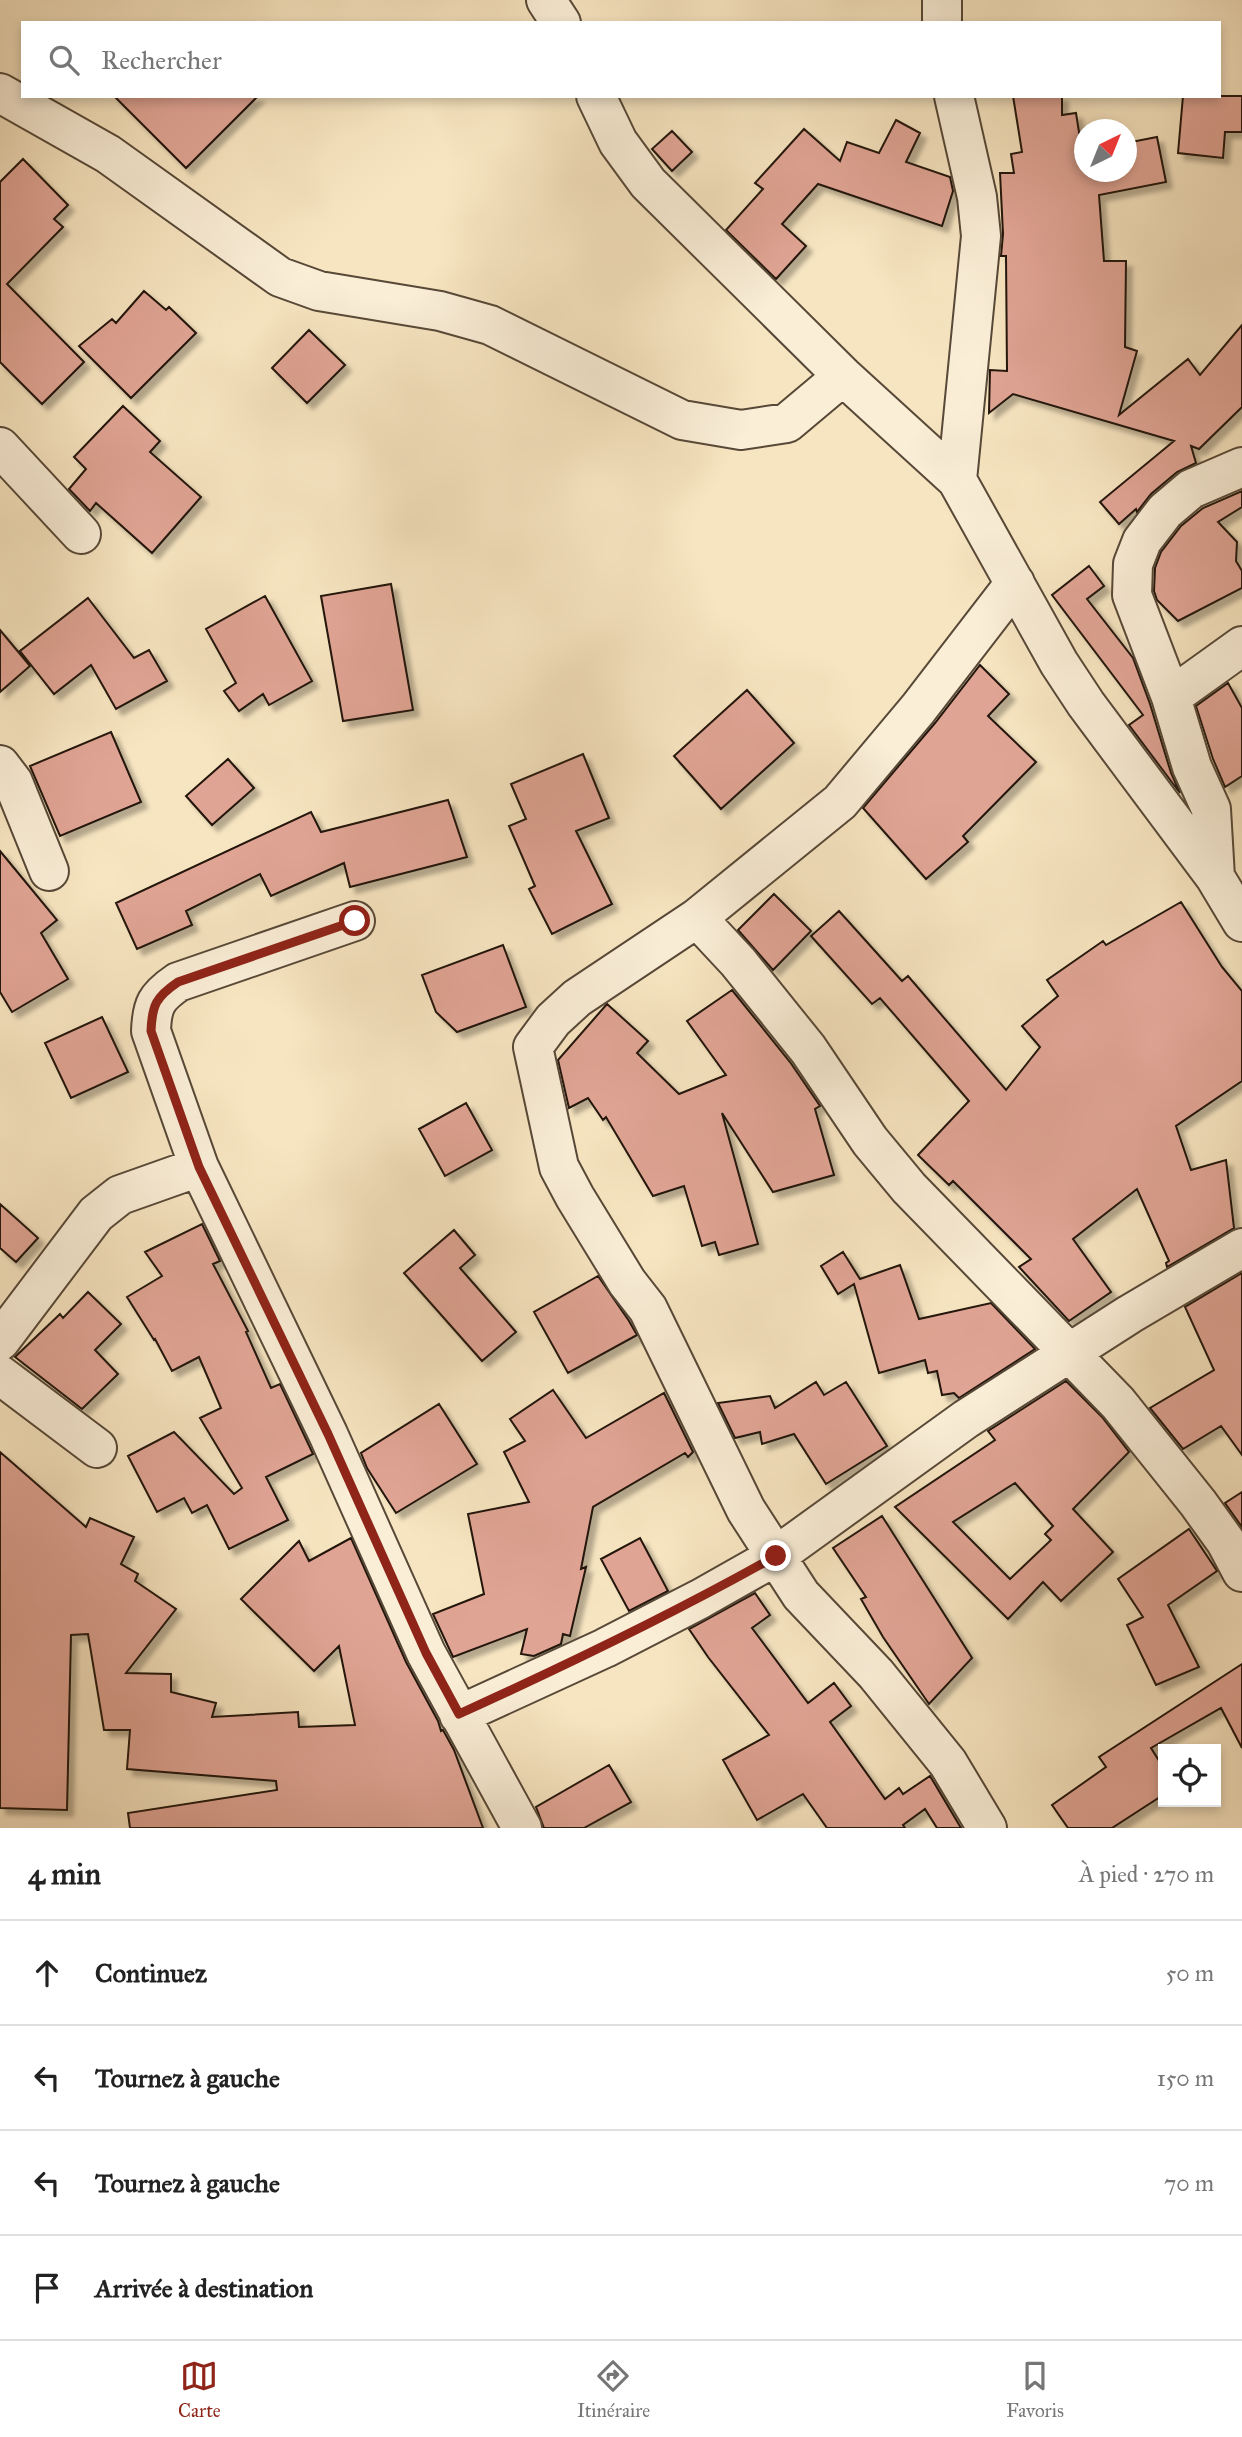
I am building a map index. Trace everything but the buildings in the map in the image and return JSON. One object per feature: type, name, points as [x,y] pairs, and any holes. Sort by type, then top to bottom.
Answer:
[{"type":"street","points":[[546,0],[560,21]]},
{"type":"street","points":[[942,0],[942,21]]},
{"type":"street","points":[[0,93],[108,154],[280,277],[319,291],[440,311],[490,325],[682,420],[741,430],[787,423],[843,376]]},
{"type":"street","points":[[597,98],[618,142],[648,183],[843,376],[957,480],[1059,663],[1086,704],[1215,877],[1242,922]]},
{"type":"street","points":[[954,98],[976,197],[981,236],[957,480]]},
{"type":"street","points":[[0,447],[81,534]]},
{"type":"street","points":[[1215,877],[1211,809],[1192,766],[1171,697],[1132,595],[1133,564],[1142,541],[1165,511],[1191,489],[1242,467]]},
{"type":"street","points":[[987,1828],[948,1763],[876,1674],[801,1595],[746,1510],[648,1309],[627,1282],[559,1167],[533,1047],[553,1020],[576,998],[697,918],[840,802],[918,709],[1015,583]]},
{"type":"street","points":[[1171,697],[1242,646]]},
{"type":"street","points":[[0,765],[13,782],[49,871]]},
{"type":"street","points":[[697,918],[738,962],[808,1049],[870,1142],[909,1188],[1118,1403],[1198,1503],[1226,1542],[1242,1572]]},
{"type":"street","points":[[355,921],[178,982],[162,993],[152,1011],[151,1031],[199,1167],[328,1434],[426,1653],[522,1828]]},
{"type":"street","points":[[0,1341],[96,1214],[120,1195],[199,1167]]},
{"type":"street","points":[[459,1714],[605,1648],[776,1556],[967,1419],[1130,1314],[1242,1248]]},
{"type":"street","points":[[0,1374],[97,1448]]},
{"type":"route","points":[[355,921],[178,982],[162,993],[152,1011],[151,1031],[199,1167],[328,1434],[426,1653],[459,1714],[605,1648],[776,1556]]}]
